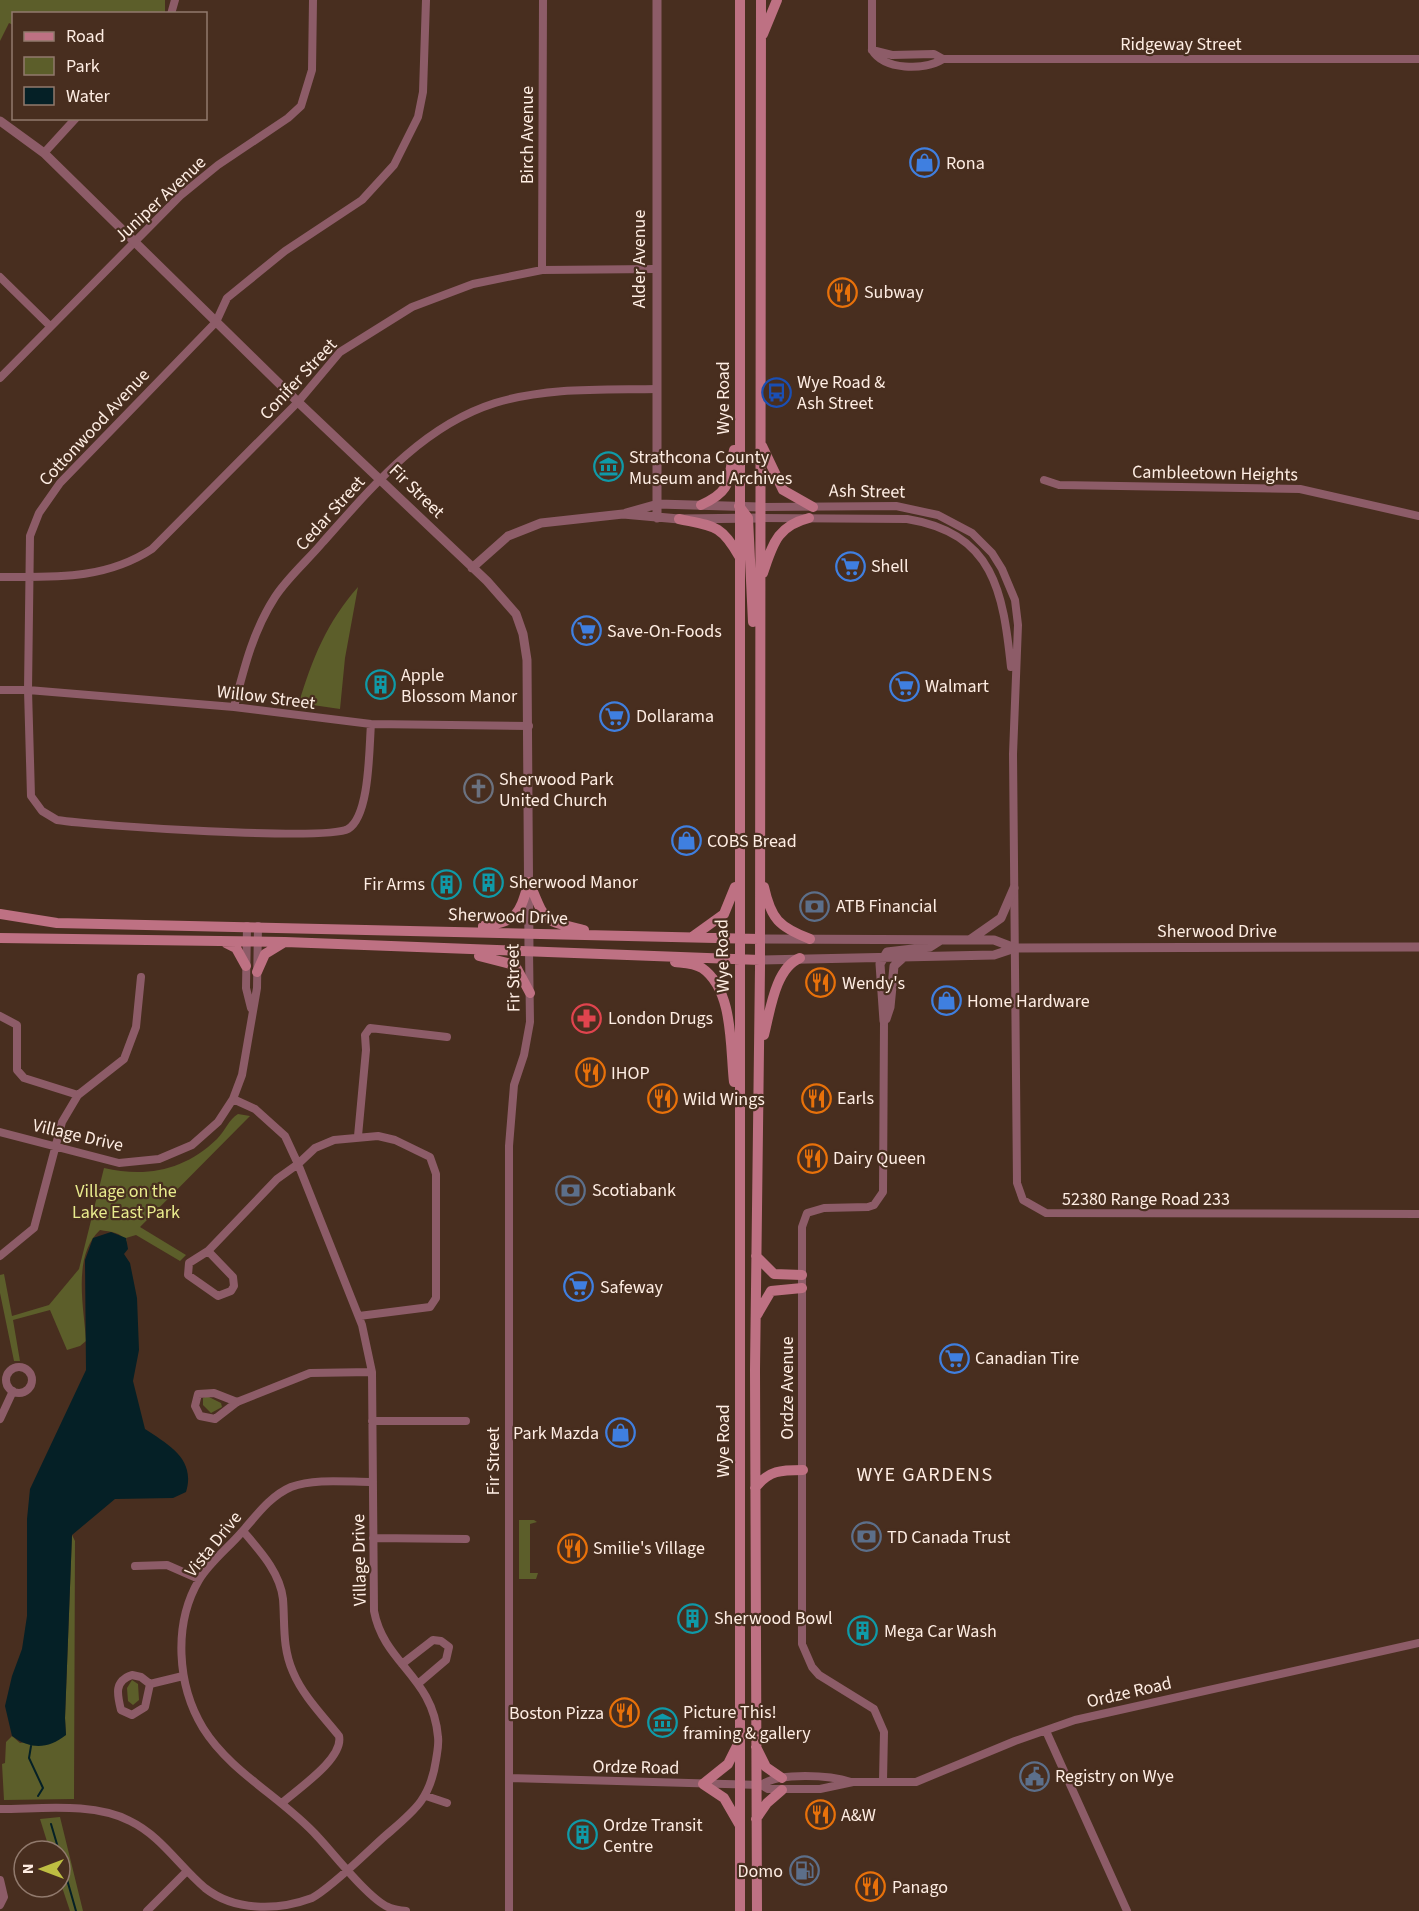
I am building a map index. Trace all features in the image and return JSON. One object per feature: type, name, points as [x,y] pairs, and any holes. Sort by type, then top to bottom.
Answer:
[{"type":"main road","name":"Wye Road","points":[[740,0],[739,426],[742,514],[738,879],[740,959],[740,1911]]},
{"type":"main road","name":"Wye Road","points":[[757,1911],[755,1318],[760,960],[761,0]]},
{"type":"main road","points":[[760,42],[777,0]]},
{"type":"main road","points":[[701,505],[719,497],[725,488],[739,426]]},
{"type":"main road","points":[[759,440],[783,490],[811,512],[792,522],[779,535],[760,582]]},
{"type":"main road","points":[[742,514],[754,638],[761,649]]},
{"type":"main road","points":[[679,519],[712,526],[724,533],[740,558]]},
{"type":"main road","points":[[760,869],[774,917],[784,927],[810,939]]},
{"type":"main road","points":[[692,938],[724,914],[738,879]]},
{"type":"main road","points":[[458,931],[501,924],[515,918],[529,882]]},
{"type":"main road","points":[[529,882],[540,911],[550,922],[602,935]]},
{"type":"main road","name":"Sherwood Drive","points":[[0,914],[57,923],[759,939]]},
{"type":"main road","name":"Sherwood Drive","points":[[0,938],[285,942],[760,960]]},
{"type":"main road","points":[[220,941],[236,948],[246,966]]},
{"type":"main road","points":[[257,972],[265,954],[285,942]]},
{"type":"main road","points":[[435,948],[512,963],[521,973],[530,993]]},
{"type":"main road","points":[[612,953],[639,959],[696,965],[715,981],[726,1008],[740,1135]]},
{"type":"main road","points":[[759,1050],[778,986],[789,965],[800,958]]},
{"type":"main road","points":[[756,1256],[774,1275],[802,1275]]},
{"type":"main road","points":[[755,1318],[771,1291],[802,1288]]},
{"type":"main road","points":[[755,1488],[762,1478],[773,1472],[802,1470]]},
{"type":"main road","points":[[740,1741],[728,1764],[703,1784],[727,1802],[740,1825]]},
{"type":"main road","points":[[755,1745],[766,1767],[782,1778]]},
{"type":"main road","points":[[756,1820],[767,1803],[782,1790]]},
{"type":"street","name":"Juniper Avenue","points":[[0,378],[180,196],[218,165],[288,118],[301,106],[312,70],[313,0]]},
{"type":"street","name":"Cottonwood Avenue","points":[[371,724],[363,810],[350,828],[333,832],[279,833],[77,823],[57,820],[42,811],[31,796],[28,690],[30,536],[48,498],[216,322],[227,298],[285,251],[362,200],[394,165],[418,117],[423,93],[426,0]]},
{"type":"street","name":"Birch Avenue","points":[[542,270],[543,0]]},
{"type":"street","name":"Alder Avenue","points":[[657,0],[655,269],[657,518]]},
{"type":"street","points":[[872,0],[872,50]]},
{"type":"street","name":"Ridgeway Street","points":[[872,50],[876,57],[884,61],[908,67],[925,66],[943,59],[1419,59]]},
{"type":"street","name":"Ridgeway Street","points":[[872,50],[892,55],[934,54],[943,59]]},
{"type":"street","points":[[44,153],[73,120]]},
{"type":"street","name":"Fir Street","points":[[0,121],[44,153],[298,402],[380,478],[516,614],[521,627],[527,660],[529,726],[530,993],[528,1035],[511,1106],[509,1146],[509,1911]]},
{"type":"street","name":"Conifer Street","points":[[0,577],[86,575],[104,572],[139,557],[169,534],[298,402],[340,352],[412,307],[473,285],[542,270],[655,269]]},
{"type":"street","points":[[0,277],[51,326]]},
{"type":"street","name":"Cedar Street","points":[[234,707],[250,644],[276,596],[380,478],[439,430],[464,415],[494,404],[555,390],[657,389]]},
{"type":"street","name":"Cambleetown Heights","points":[[1044,480],[1059,485],[1300,489],[1419,516]]},
{"type":"street","name":"Ash Street","points":[[472,568],[508,537],[523,529],[560,520],[623,514],[658,504],[701,505],[742,514],[760,512]]},
{"type":"street","name":"Ash Street","points":[[623,514],[679,519],[760,512],[811,512],[896,506],[919,509],[957,522],[972,532],[1002,568],[1015,600],[1018,625],[1014,689],[1015,948]]},
{"type":"street","name":"Ash Street","points":[[811,512],[926,522],[956,535],[985,562],[997,584],[1006,616],[1014,689]]},
{"type":"street","name":"Willow Street","points":[[0,690],[28,690],[234,707],[371,724],[529,726]]},
{"type":"street","points":[[969,940],[1001,918],[1014,888]]},
{"type":"street","name":"Village Drive","points":[[0,1132],[56,1148],[119,1162],[137,1163],[179,1152],[204,1135],[218,1122],[232,1099],[247,1053],[251,1009],[257,988],[252,926]]},
{"type":"street","name":"Sherwood Drive","points":[[759,939],[994,940],[1015,948]]},
{"type":"street","points":[[884,1021],[880,964],[884,956],[889,950],[930,947],[941,940]]},
{"type":"street","name":"Village Drive","points":[[251,1009],[246,988],[246,966],[252,942]]},
{"type":"street","name":"Sherwood Drive","points":[[760,960],[994,955],[1015,948],[1419,948]]},
{"type":"street","name":"52380 Range Road 233","points":[[1015,948],[1017,1183],[1023,1200],[1046,1214],[1419,1214]]},
{"type":"street","points":[[884,1021],[890,1007],[894,966],[905,956]]},
{"type":"street","points":[[0,1256],[34,1228],[62,1122],[78,1095],[124,1059],[136,1027],[141,977]]},
{"type":"street","points":[[0,1016],[17,1025],[17,1070],[24,1078],[78,1095]]},
{"type":"street","name":"Ordze Avenue","points":[[884,1021],[883,1192],[874,1205],[868,1207],[824,1208],[807,1214],[802,1227],[802,1644],[812,1667],[819,1675],[874,1709],[884,1732],[884,1781]]},
{"type":"street","points":[[358,1136],[366,1050],[365,1035],[370,1028],[447,1037]]},
{"type":"street","name":"Village Drive","points":[[0,1809],[96,1810],[127,1820],[155,1838],[187,1871],[217,1897],[259,1909],[285,1907],[314,1897],[417,1808],[426,1796],[434,1770],[439,1740],[432,1706],[419,1683],[382,1638],[376,1626],[372,1372],[359,1316],[285,1136],[255,1109],[232,1099]]},
{"type":"street","points":[[208,1251],[233,1277],[234,1286],[226,1295],[218,1296],[188,1275],[189,1263],[208,1251],[277,1179],[315,1148],[334,1140],[358,1136],[378,1137],[411,1146],[430,1157],[436,1174],[436,1298],[430,1307],[359,1316]]},
{"type":"street","points":[[237,1402],[214,1393],[198,1394],[195,1406],[200,1416],[215,1419],[237,1402],[310,1374],[372,1372]]},
{"type":"street","points":[[0,1419],[13,1391]]},
{"type":"street","points":[[372,1421],[466,1421]]},
{"type":"street","name":"Vista Drive","points":[[373,1482],[311,1483],[292,1487],[272,1500],[199,1579],[186,1612],[182,1640],[183,1676],[193,1707],[215,1745],[319,1837],[346,1870],[387,1907],[406,1911]]},
{"type":"street","points":[[243,1531],[272,1568],[278,1582],[283,1597],[282,1635],[293,1672],[302,1689],[339,1736],[341,1745],[336,1755],[282,1803]]},
{"type":"street","points":[[374,1538],[466,1539]]},
{"type":"street","points":[[135,1566],[167,1565],[199,1579]]},
{"type":"street","points":[[402,1664],[433,1640],[441,1641],[449,1647],[446,1660],[419,1683]]},
{"type":"street","name":"Ordze Road","points":[[509,1779],[740,1784],[782,1790],[820,1789],[853,1782],[915,1782],[1075,1720],[1419,1643]]},
{"type":"street","points":[[132,1675],[141,1677],[150,1684],[145,1707],[132,1715],[121,1710],[117,1695],[123,1678],[132,1675]]},
{"type":"street","points":[[150,1684],[183,1676]]},
{"type":"street","points":[[1046,1731],[1127,1911]]},
{"type":"street","name":"Ordze Road","points":[[758,1785],[768,1780],[782,1778],[835,1777],[853,1782]]},
{"type":"street","points":[[426,1796],[447,1803]]},
{"type":"street","points":[[147,1911],[187,1871]]},
{"type":"street","points":[[0,1880],[4,1897],[0,1905]]},
{"type":"green space","points":[[0,0],[165,0],[165,12],[12,12],[12,24],[9,23],[0,41]]},
{"type":"green space","points":[[358,587],[345,658],[340,709],[299,703],[309,671],[329,627]]},
{"type":"green space","name":"Village on the Lake East Park","points":[[238,1114],[250,1116],[140,1227],[186,1255],[180,1261],[136,1235],[126,1238],[127,1242],[119,1234],[100,1230],[91,1241],[83,1268],[82,1298],[86,1341],[80,1346],[67,1350],[50,1310],[13,1320],[20,1361],[14,1361],[0,1293],[0,1275],[4,1274],[12,1316],[49,1305],[79,1269],[104,1168],[135,1172],[165,1169],[179,1164],[205,1150]]},
{"type":"green space","points":[[207,1396],[221,1403],[222,1407],[211,1413],[203,1405],[203,1398]]},
{"type":"green space","points":[[519,1520],[537,1522],[530,1524],[530,1573],[538,1573],[536,1579],[519,1579]]},
{"type":"green space","points":[[72,1535],[75,1541],[74,1799],[4,1800],[2,1764],[5,1763],[6,1742],[12,1736],[20,1743],[66,1735]]},
{"type":"green space","points":[[132,1680],[138,1684],[139,1700],[133,1705],[128,1701],[127,1688]]},
{"type":"green space","points":[[60,1817],[65,1839],[46,1839],[40,1819]]},
{"type":"green space","points":[[72,1866],[83,1911],[70,1911],[66,1899],[72,1899]]},
{"type":"water","points":[[111,1232],[126,1238],[128,1249],[124,1254],[130,1263],[137,1298],[139,1350],[133,1381],[145,1429],[178,1454],[184,1462],[188,1480],[186,1492],[173,1498],[115,1499],[72,1535],[66,1735],[53,1743],[33,1746],[12,1736],[5,1706],[12,1676],[22,1649],[27,1616],[27,1519],[30,1489],[86,1370],[85,1260],[93,1238]]},
{"type":"waterway","points":[[31,1746],[29,1758],[43,1788],[38,1796]]},
{"type":"waterway","points":[[51,1824],[55,1839]]},
{"type":"waterway","points":[[72,1897],[76,1911]]},
{"type":"place","name":"Rona","points":[[925,163]]},
{"type":"place","name":"Subway","points":[[843,292]]},
{"type":"place","name":"Wye Road & Ash Street","points":[[776,392]]},
{"type":"place","name":"Strathcona County Museum and Archives","points":[[608,467]]},
{"type":"place","name":"Shell","points":[[850,566]]},
{"type":"place","name":"Save-On-Foods","points":[[586,631]]},
{"type":"place","name":"Apple Blossom Manor","points":[[380,685]]},
{"type":"place","name":"Walmart","points":[[904,686]]},
{"type":"place","name":"Dollarama","points":[[615,716]]},
{"type":"place","name":"Sherwood Park United Church","points":[[478,789]]},
{"type":"place","name":"COBS Bread","points":[[686,841]]},
{"type":"place","name":"Sherwood Manor","points":[[488,882]]},
{"type":"place","name":"Fir Arms","points":[[446,884]]},
{"type":"place","name":"ATB Financial","points":[[815,906]]},
{"type":"place","name":"Wendy's","points":[[821,983]]},
{"type":"place","name":"Home Hardware","points":[[946,1001]]},
{"type":"place","name":"London Drugs","points":[[587,1018]]},
{"type":"place","name":"IHOP","points":[[590,1073]]},
{"type":"place","name":"Earls","points":[[816,1098]]},
{"type":"place","name":"Wild Wings","points":[[662,1099]]},
{"type":"place","name":"Dairy Queen","points":[[812,1158]]},
{"type":"place","name":"Scotiabank","points":[[571,1190]]},
{"type":"place","name":"Safeway","points":[[579,1287]]},
{"type":"place","name":"Canadian Tire","points":[[954,1358]]},
{"type":"place","name":"Park Mazda","points":[[620,1433]]},
{"type":"place","name":"TD Canada Trust","points":[[866,1537]]},
{"type":"place","name":"Smilie's Village","points":[[572,1548]]},
{"type":"place","name":"Sherwood Bowl","points":[[693,1618]]},
{"type":"place","name":"Mega Car Wash","points":[[863,1631]]},
{"type":"place","name":"Boston Pizza","points":[[625,1713]]},
{"type":"place","name":"Picture This! framing & gallery","points":[[662,1722]]},
{"type":"place","name":"Registry on Wye","points":[[1034,1776]]},
{"type":"place","name":"A&W","points":[[820,1815]]},
{"type":"place","name":"Ordze Transit Centre","points":[[582,1835]]},
{"type":"place","name":"Domo","points":[[804,1871]]},
{"type":"place","name":"Panago","points":[[871,1887]]},
{"type":"district","name":"WYE GARDENS","points":[[925,1474]]}]
